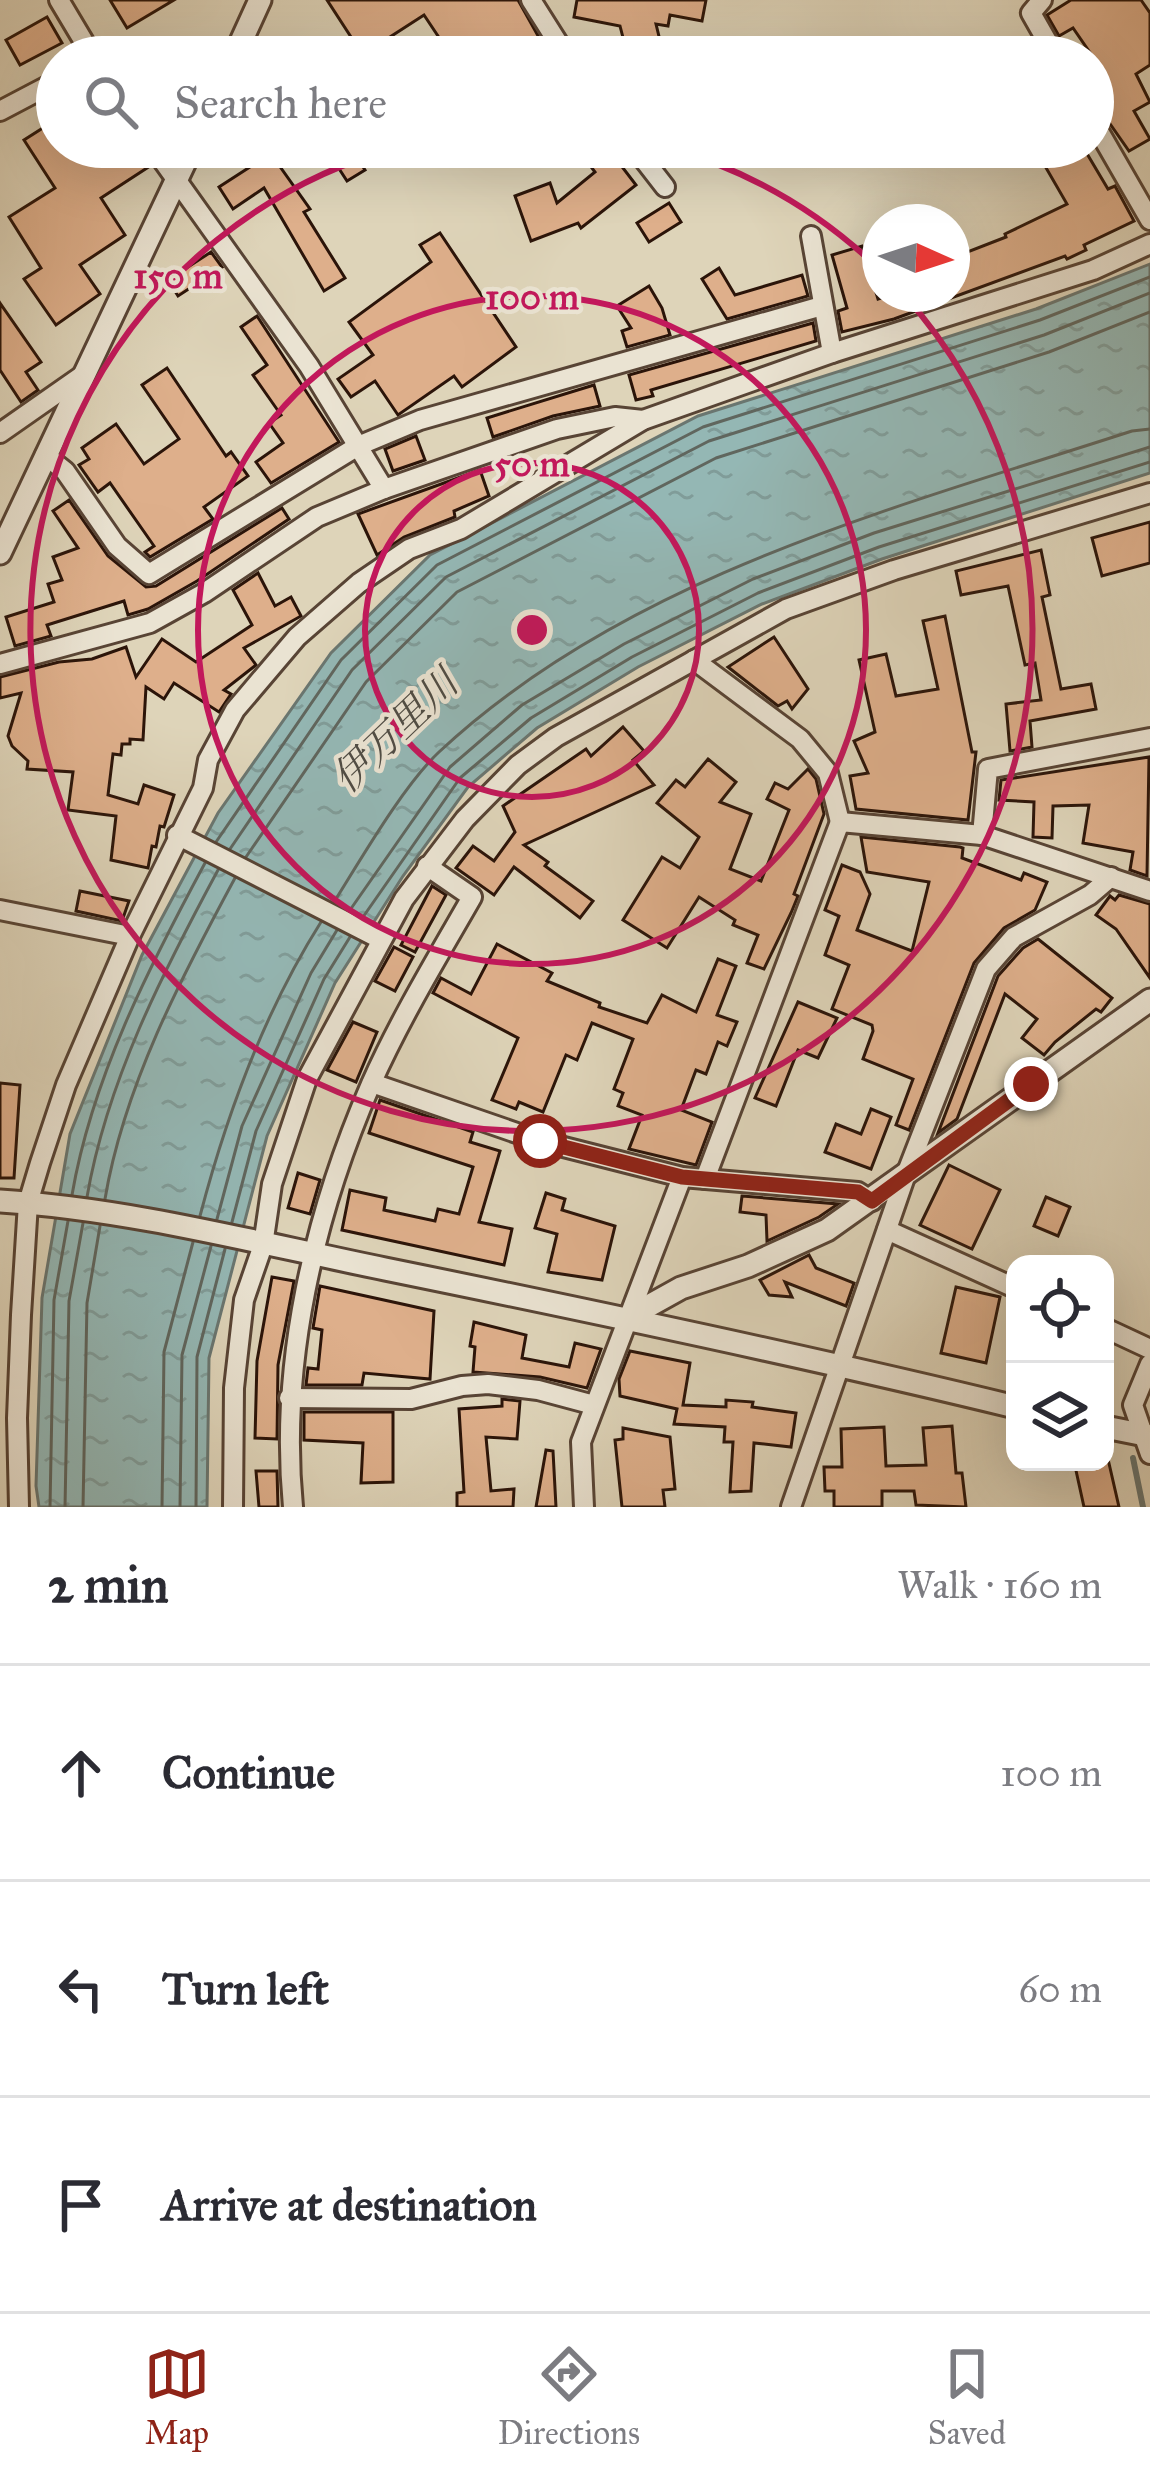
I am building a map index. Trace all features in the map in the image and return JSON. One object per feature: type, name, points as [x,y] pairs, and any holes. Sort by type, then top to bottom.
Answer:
[{"type":"street","points":[[59,0],[80,36]]},
{"type":"street","points":[[243,36],[260,0]]},
{"type":"street","points":[[531,0],[554,36]]},
{"type":"street","points":[[1042,0],[1030,13],[1044,36]]},
{"type":"street","points":[[0,111],[36,92]]},
{"type":"street","points":[[1114,157],[1150,220]]},
{"type":"street","points":[[168,168],[309,366],[384,489]]},
{"type":"street","points":[[0,553],[182,168]]},
{"type":"street","points":[[650,168],[664,187]]},
{"type":"street","points":[[811,236],[832,353]]},
{"type":"street","points":[[20,1507],[17,1418],[28,1203],[66,1084],[176,835],[203,788],[208,760],[235,710],[297,637],[358,583],[409,549],[461,529],[644,420],[832,353],[1093,270],[1150,244]]},
{"type":"street","points":[[45,455],[65,471],[117,546],[149,574],[358,446],[421,420],[822,306]]},
{"type":"street","points":[[0,434],[83,375]]},
{"type":"street","points":[[0,664],[150,623],[204,593],[317,517],[384,489],[557,429],[615,417],[644,420]]},
{"type":"street","points":[[233,1507],[236,1366],[244,1300],[263,1245],[272,1184],[307,1079],[380,939],[465,819],[518,765],[556,737],[786,609],[894,569],[1150,493]]},
{"type":"street","points":[[694,660],[800,739],[828,773],[840,822],[705,1179]]},
{"type":"street","points":[[982,835],[988,769],[1150,738]]},
{"type":"street","points":[[840,822],[982,835],[1150,891]]},
{"type":"street","points":[[176,835],[380,939]]},
{"type":"street","points":[[292,1507],[290,1399],[314,1254],[336,1176],[372,1083],[472,897],[428,866]]},
{"type":"street","points":[[791,1507],[905,1177],[986,969],[1014,937],[1090,896],[1111,877]]},
{"type":"street","points":[[0,910],[130,935]]},
{"type":"street","points":[[627,1318],[681,1288],[748,1266],[827,1230],[1150,1000]]},
{"type":"street","points":[[372,1083],[540,1141],[682,1177],[858,1192],[872,1201]]},
{"type":"street","points":[[584,1507],[580,1442],[682,1177]]},
{"type":"street","points":[[0,1202],[127,1217],[314,1254],[842,1364],[1006,1405]]},
{"type":"street","points":[[886,1230],[1006,1284]]},
{"type":"street","points":[[1114,1332],[1150,1349]]},
{"type":"street","points":[[1147,1441],[1133,1405],[1150,1364]]},
{"type":"street","points":[[290,1399],[411,1399],[488,1384],[538,1390],[594,1405]]},
{"type":"street","points":[[1114,1429],[1147,1441]]},
{"type":"water","name":"伊万里川","points":[[1150,264],[1150,473],[882,559],[762,604],[638,667],[537,728],[468,787],[403,876],[335,983],[267,1136],[209,1358],[207,1507],[39,1507],[42,1298],[70,1134],[142,955],[218,813],[331,653],[430,555],[698,416],[1036,309]]},
{"type":"building","points":[[110,0],[174,0],[127,28]]},
{"type":"building","points":[[327,0],[518,0],[538,36],[438,36],[424,15],[392,36],[350,36]]},
{"type":"building","points":[[577,0],[706,0],[702,21],[670,15],[668,26],[656,24],[659,36],[623,36],[620,26],[574,17]]},
{"type":"building","points":[[1071,0],[1141,0],[1150,13],[1150,65],[1136,74],[1150,102],[1134,111],[1150,139],[1129,151],[1114,130],[1114,36],[1079,36],[1073,28],[1059,36],[1047,15]]},
{"type":"building","points":[[47,17],[58,36],[36,36],[36,57],[20,65],[6,40]]},
{"type":"building","points":[[36,132],[36,159],[24,140]]},
{"type":"building","points":[[42,168],[147,168],[101,198],[125,235],[80,265],[100,294],[56,325],[24,279],[41,268],[9,217],[55,188]]},
{"type":"building","points":[[248,168],[281,168],[310,209],[304,212],[345,278],[324,291],[264,188],[233,209],[219,187]]},
{"type":"building","points":[[339,168],[364,168],[365,170],[347,181]]},
{"type":"building","points":[[592,168],[623,168],[636,185],[581,228],[578,223],[531,241],[515,196],[550,183],[557,203],[595,172]]},
{"type":"building","points":[[1046,168],[1096,168],[1108,189],[1115,186],[1134,221],[1084,245],[1086,250],[1067,259],[970,291],[970,251],[1067,204]]},
{"type":"building","points":[[669,203],[681,222],[649,242],[637,223]]},
{"type":"building","points":[[440,233],[516,347],[462,387],[454,376],[398,415],[375,381],[351,397],[338,379],[373,355],[349,322],[431,262],[420,245]]},
{"type":"building","points":[[862,246],[862,312],[913,312],[842,332],[838,311],[847,308],[832,255]]},
{"type":"building","points":[[211,252],[222,267],[178,296],[168,280]]},
{"type":"building","points":[[719,268],[735,295],[802,275],[808,296],[727,319],[702,279]]},
{"type":"building","points":[[649,286],[670,335],[627,347],[622,331],[631,328],[617,306]]},
{"type":"building","points":[[0,303],[41,362],[26,372],[38,390],[21,402],[0,370]]},
{"type":"building","points":[[257,316],[339,442],[271,483],[256,462],[283,443],[269,423],[281,415],[253,375],[267,365],[241,327]]},
{"type":"building","points":[[813,323],[816,341],[651,390],[653,396],[636,400],[629,375]]},
{"type":"building","points":[[167,368],[226,456],[231,452],[248,476],[204,507],[213,519],[150,557],[145,552],[154,546],[110,483],[98,492],[79,465],[89,459],[82,448],[116,424],[144,464],[179,439],[142,385]]},
{"type":"building","points":[[594,385],[600,406],[493,437],[487,418]]},
{"type":"building","points":[[416,436],[425,460],[393,471],[385,449]]},
{"type":"building","points":[[480,470],[489,496],[377,555],[358,514]]},
{"type":"building","points":[[69,500],[108,556],[146,587],[156,586],[282,508],[289,519],[148,609],[128,615],[124,601],[47,625],[51,636],[15,646],[6,617],[54,602],[48,584],[62,580],[53,557],[78,548],[53,511]]},
{"type":"building","points":[[1150,522],[1150,563],[1102,576],[1092,538]]},
{"type":"building","points":[[1041,550],[1050,595],[1042,597],[1061,689],[1091,684],[1096,709],[1030,721],[1032,747],[1010,751],[1006,704],[1041,700],[1035,663],[1025,665],[1008,586],[961,595],[956,571]]},
{"type":"building","points":[[258,573],[275,606],[291,597],[301,616],[244,648],[256,665],[224,690],[231,694],[219,712],[174,683],[164,699],[146,687],[143,740],[130,739],[130,744],[122,744],[121,755],[113,754],[108,795],[138,804],[144,785],[174,795],[156,847],[152,846],[148,868],[111,860],[116,816],[68,810],[73,772],[27,769],[28,761],[8,736],[21,693],[0,698],[0,677],[92,659],[126,647],[136,677],[162,639],[196,662],[252,625],[233,590]]},
{"type":"building","points":[[945,616],[972,752],[976,752],[968,820],[856,809],[850,776],[868,773],[854,741],[875,732],[859,660],[886,654],[896,696],[938,689],[923,621]]},
{"type":"building","points":[[774,637],[808,689],[792,709],[787,701],[778,706],[728,667]]},
{"type":"building","points":[[623,727],[644,751],[633,760],[654,785],[524,845],[593,901],[580,918],[514,867],[494,895],[456,868],[473,846],[494,861],[515,832],[503,806],[586,749],[591,756]]},
{"type":"building","points":[[1149,757],[1147,876],[1130,870],[1133,852],[1083,843],[1089,805],[1053,806],[1052,838],[1033,837],[1034,802],[999,800],[1001,780]]},
{"type":"building","points":[[708,759],[736,782],[720,802],[751,814],[730,869],[761,881],[789,810],[767,799],[775,783],[788,789],[808,769],[816,779],[824,814],[794,894],[798,896],[764,969],[747,963],[758,935],[733,925],[735,920],[699,897],[667,948],[623,920],[662,857],[680,868],[699,837],[657,803],[676,780],[685,787]]},
{"type":"building","points":[[861,837],[960,847],[962,858],[1021,880],[1024,873],[1047,882],[1035,910],[1004,928],[974,963],[909,1130],[896,1125],[913,1079],[863,1059],[872,1025],[832,1009],[849,965],[825,955],[839,916],[825,910],[842,865],[860,872],[870,894],[857,930],[912,951],[929,882],[867,872]]},
{"type":"building","points":[[432,886],[446,895],[415,952],[401,945]]},
{"type":"building","points":[[80,891],[129,901],[122,921],[76,911]]},
{"type":"building","points":[[1119,895],[1150,904],[1150,978],[1116,929],[1096,915],[1110,896],[1115,900]]},
{"type":"building","points":[[1038,939],[1112,998],[1101,1012],[1096,1009],[1044,1055],[1022,1038],[1037,1019],[1005,994],[957,1119],[938,1133],[998,976]]},
{"type":"building","points":[[497,944],[552,973],[547,981],[600,1003],[599,1007],[647,1023],[662,995],[696,1012],[718,959],[736,966],[717,1015],[737,1022],[727,1046],[718,1042],[706,1074],[696,1070],[681,1110],[712,1122],[696,1165],[629,1149],[642,1115],[618,1106],[623,1093],[614,1089],[633,1039],[592,1023],[577,1060],[566,1055],[543,1112],[519,1102],[516,1109],[492,1100],[518,1038],[433,993],[441,978],[471,994]]},
{"type":"building","points":[[394,947],[413,957],[395,991],[375,981]]},
{"type":"building","points":[[798,1002],[837,1018],[818,1058],[798,1050],[776,1106],[755,1098]]},
{"type":"building","points":[[353,1022],[377,1032],[356,1082],[327,1070]]},
{"type":"building","points":[[0,1083],[20,1085],[14,1178],[0,1178]]},
{"type":"building","points":[[380,1100],[473,1132],[470,1142],[500,1151],[479,1222],[512,1229],[504,1265],[342,1230],[350,1190],[386,1198],[384,1210],[435,1221],[438,1209],[459,1214],[473,1167],[369,1133]]},
{"type":"building","points":[[871,1109],[891,1117],[871,1169],[825,1152],[836,1124],[861,1134]]},
{"type":"building","points":[[949,1165],[1000,1190],[972,1249],[920,1225]]},
{"type":"building","points":[[298,1173],[320,1180],[310,1214],[288,1208]]},
{"type":"building","points":[[546,1193],[565,1199],[562,1210],[615,1226],[602,1280],[548,1272],[557,1234],[535,1228]]},
{"type":"building","points":[[742,1196],[838,1204],[767,1241],[766,1215],[740,1212]]},
{"type":"building","points":[[1046,1197],[1070,1207],[1058,1236],[1034,1226]]},
{"type":"building","points":[[809,1255],[816,1268],[854,1283],[846,1306],[785,1282],[792,1297],[769,1295],[760,1280]]},
{"type":"building","points":[[272,1277],[294,1281],[278,1365],[277,1439],[255,1438],[257,1361]]},
{"type":"building","points":[[320,1286],[434,1311],[430,1379],[364,1373],[362,1385],[306,1385],[308,1368],[318,1369],[322,1330],[313,1328]]},
{"type":"building","points":[[956,1287],[1000,1297],[986,1363],[941,1353]]},
{"type":"building","points":[[474,1322],[526,1335],[522,1358],[569,1367],[575,1343],[601,1349],[587,1388],[540,1377],[473,1372]]},
{"type":"building","points":[[630,1351],[690,1363],[683,1405],[726,1407],[726,1400],[796,1413],[791,1447],[754,1443],[751,1491],[730,1492],[733,1442],[724,1442],[725,1427],[674,1424],[677,1409],[620,1396],[619,1379]]},
{"type":"building","points":[[502,1399],[520,1401],[517,1439],[486,1437],[491,1491],[514,1489],[513,1507],[457,1507],[457,1493],[464,1492],[459,1409],[502,1406]]},
{"type":"building","points":[[304,1412],[393,1412],[393,1482],[361,1483],[363,1443],[304,1440]]},
{"type":"building","points":[[952,1426],[956,1473],[962,1473],[966,1507],[916,1505],[914,1491],[882,1491],[882,1507],[834,1507],[834,1491],[825,1491],[824,1467],[842,1467],[841,1429],[884,1427],[886,1466],[926,1465],[923,1428]]},
{"type":"building","points":[[623,1428],[670,1437],[675,1489],[663,1490],[665,1507],[622,1507],[615,1440],[623,1439]]},
{"type":"building","points":[[546,1450],[553,1451],[556,1507],[536,1507]]},
{"type":"building","points":[[256,1471],[277,1471],[278,1507],[259,1507]]},
{"type":"building","points":[[1076,1471],[1111,1471],[1119,1507],[1084,1507]]},
{"type":"waterway","points":[[1133,1458],[1143,1507]]},
{"type":"route","points":[[540,1141],[682,1177],[858,1192],[872,1201],[1031,1084]]}]
